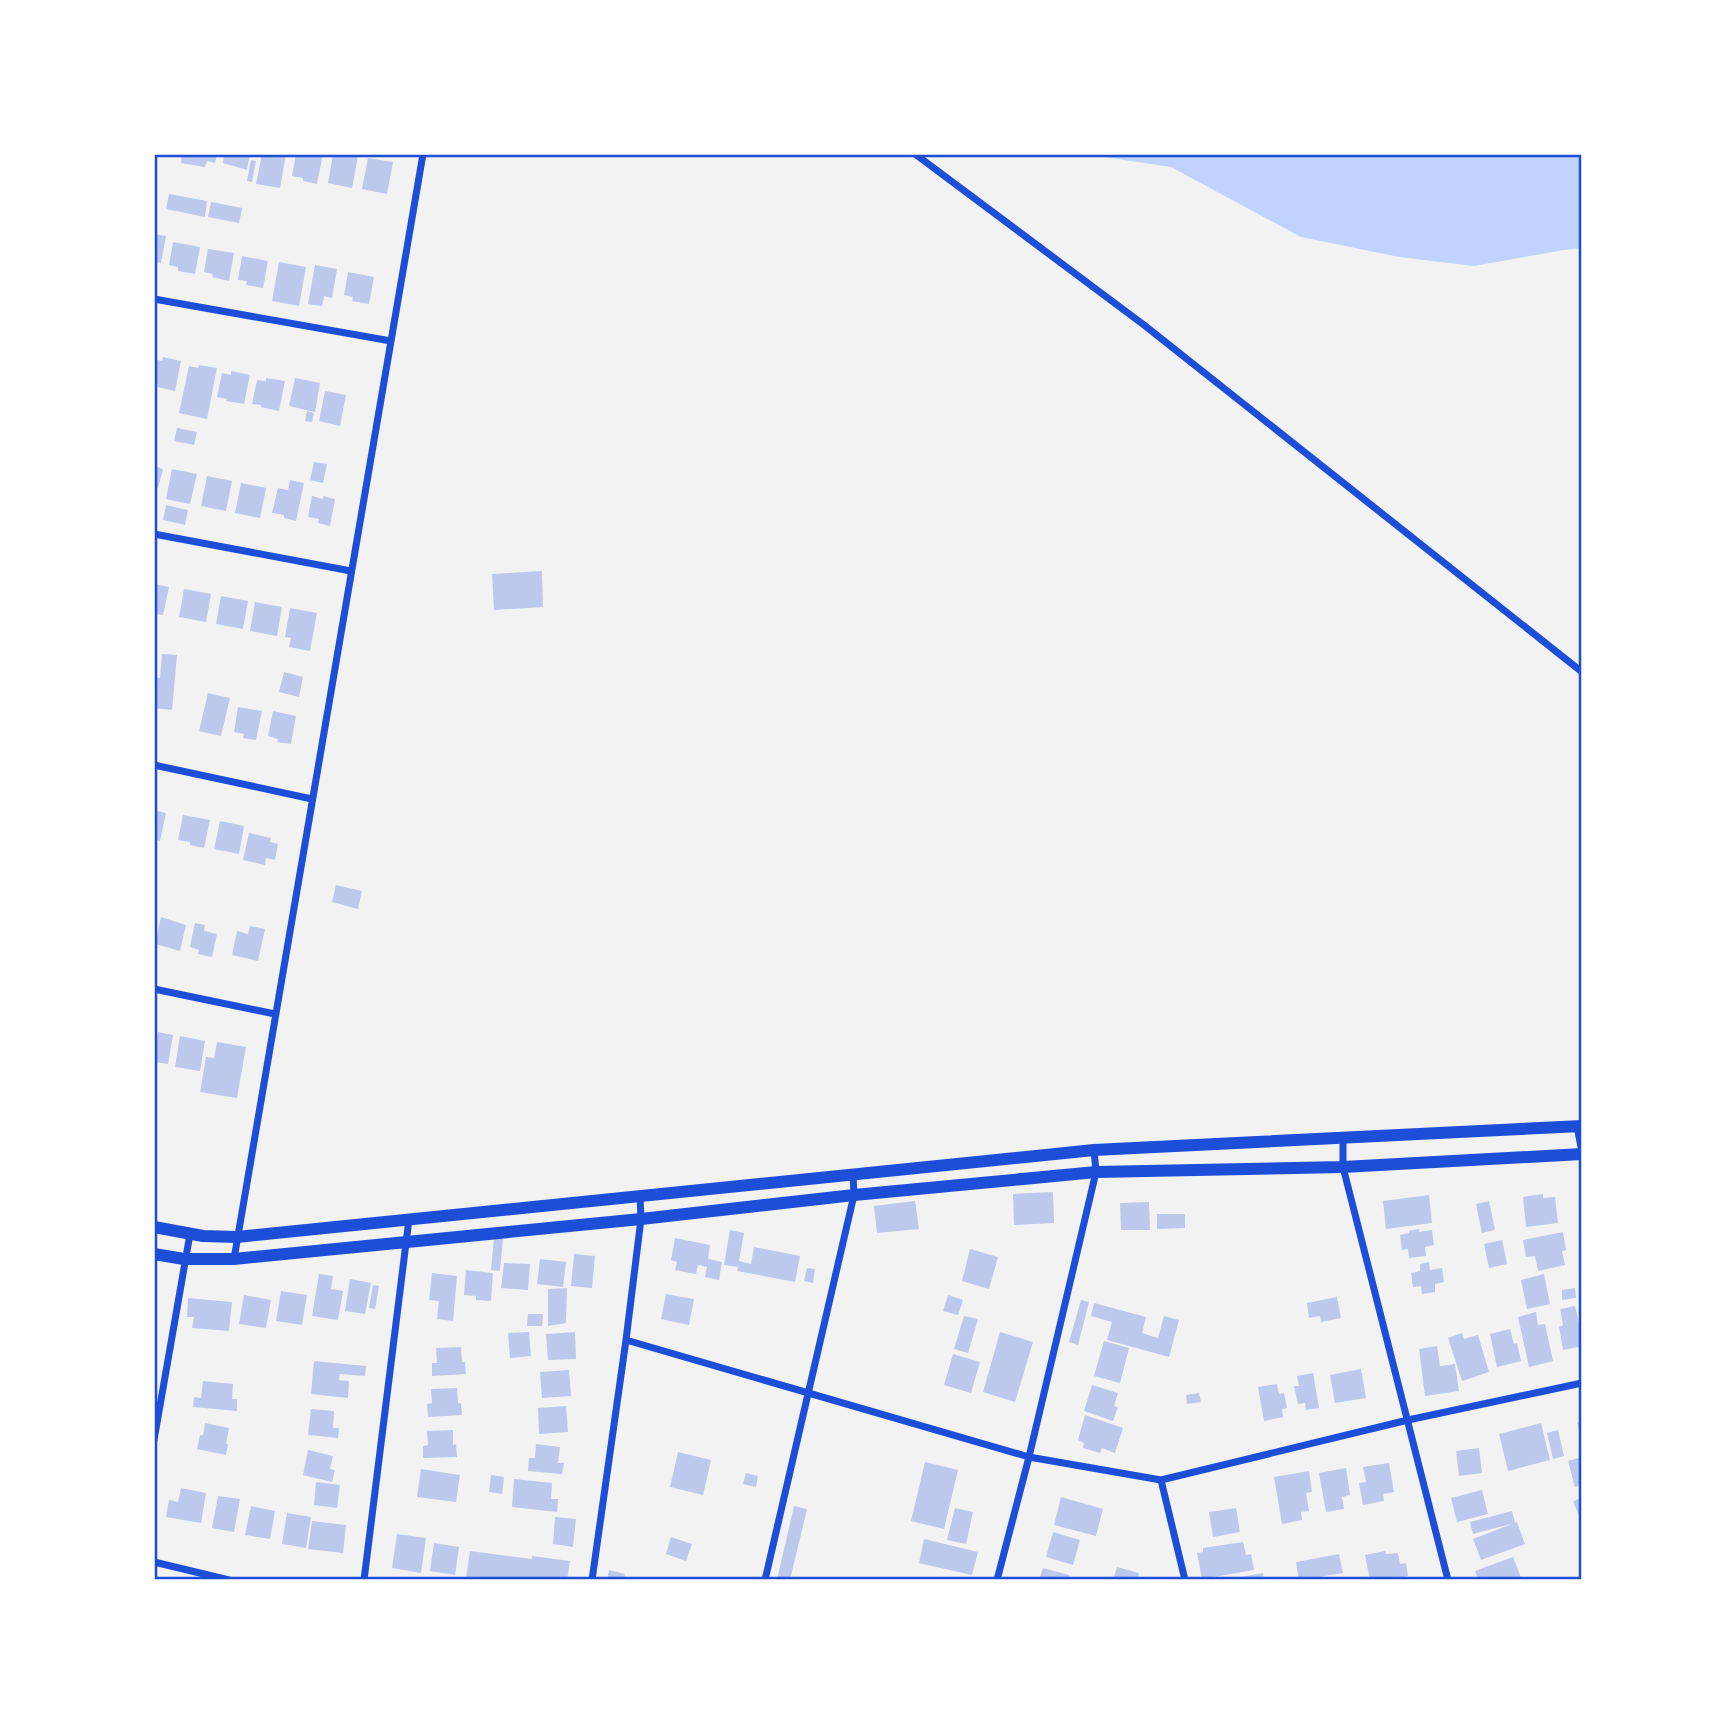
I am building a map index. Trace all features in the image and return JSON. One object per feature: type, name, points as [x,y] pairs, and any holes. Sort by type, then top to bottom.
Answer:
[{"type":"street","points":[[234,1259],[423,154]]},
{"type":"street","points":[[915,154],[1144,325],[1582,673]]},
{"type":"street","points":[[154,299],[390,341]]},
{"type":"street","points":[[154,534],[351,571]]},
{"type":"street","points":[[154,765],[312,799]]},
{"type":"street","points":[[154,989],[275,1014]]},
{"type":"street","points":[[154,1227],[203,1236],[237,1237],[1094,1150],[1580,1126],[1582,1153],[1343,1167],[1096,1172],[234,1259],[184,1259],[154,1254]]},
{"type":"street","points":[[1343,1138],[1343,1167],[1448,1580]]},
{"type":"street","points":[[997,1580],[1030,1457],[1096,1172],[1094,1150]]},
{"type":"street","points":[[765,1580],[854,1195],[853,1174]]},
{"type":"street","points":[[592,1580],[626,1340],[641,1219],[640,1196]]},
{"type":"street","points":[[364,1580],[409,1219]]},
{"type":"street","points":[[154,1440],[190,1234]]},
{"type":"street","points":[[626,1340],[1030,1457],[1161,1480],[1408,1420],[1582,1383]]},
{"type":"street","points":[[1161,1480],[1185,1580]]},
{"type":"street","points":[[154,1562],[229,1580]]},
{"type":"water","points":[[1084,154],[1582,154],[1582,248],[1474,266],[1399,257],[1301,237],[1171,167]]},
{"type":"building","points":[[182,154],[217,154],[215,163],[207,161],[205,167],[181,163]]},
{"type":"building","points":[[224,154],[250,154],[247,170],[223,163]]},
{"type":"building","points":[[262,154],[286,154],[280,188],[256,184]]},
{"type":"building","points":[[296,154],[323,154],[317,184],[292,176]]},
{"type":"building","points":[[333,154],[358,156],[352,188],[328,183]]},
{"type":"building","points":[[368,158],[393,162],[387,194],[362,189]]},
{"type":"building","points":[[251,160],[256,161],[252,182],[247,181]]},
{"type":"building","points":[[169,194],[207,201],[205,217],[166,209]]},
{"type":"building","points":[[211,202],[242,208],[239,223],[208,217]]},
{"type":"building","points":[[154,234],[166,236],[161,263],[154,262]]},
{"type":"building","points":[[173,242],[200,247],[195,274],[178,271],[178,267],[169,265]]},
{"type":"building","points":[[208,249],[234,253],[229,281],[204,272]]},
{"type":"building","points":[[242,256],[268,261],[263,288],[246,285],[247,281],[238,280]]},
{"type":"building","points":[[279,262],[306,267],[299,306],[272,301]]},
{"type":"building","points":[[315,265],[337,269],[332,298],[324,296],[322,306],[308,304]]},
{"type":"building","points":[[348,272],[374,277],[369,304],[352,301],[353,297],[344,295]]},
{"type":"building","points":[[163,357],[181,361],[175,391],[154,384],[154,359],[162,361]]},
{"type":"building","points":[[199,365],[217,368],[207,419],[179,413],[189,366],[198,368]]},
{"type":"building","points":[[231,371],[250,375],[244,404],[217,397],[222,373],[231,375]]},
{"type":"building","points":[[266,378],[285,381],[279,411],[252,404],[257,380],[266,381]]},
{"type":"building","points":[[295,378],[320,383],[315,412],[289,406]]},
{"type":"building","points":[[325,391],[346,395],[340,426],[319,421]]},
{"type":"building","points":[[307,411],[314,413],[312,422],[305,421]]},
{"type":"building","points":[[177,428],[197,432],[194,445],[174,441]]},
{"type":"building","points":[[314,462],[327,464],[323,483],[310,480]]},
{"type":"building","points":[[157,467],[163,469],[158,488],[154,487]]},
{"type":"building","points":[[172,469],[197,474],[190,504],[166,499]]},
{"type":"building","points":[[207,476],[232,481],[226,511],[201,506]]},
{"type":"building","points":[[290,480],[304,483],[296,521],[272,513],[278,488],[288,490]]},
{"type":"building","points":[[241,483],[266,488],[260,518],[235,513]]},
{"type":"building","points":[[312,496],[335,499],[330,526],[318,523],[319,519],[308,517]]},
{"type":"building","points":[[166,505],[188,510],[185,525],[163,520]]},
{"type":"building","points":[[542,571],[543,607],[494,610],[492,574]]},
{"type":"building","points":[[154,584],[169,587],[163,615],[154,614]]},
{"type":"building","points":[[184,589],[211,594],[206,622],[179,617]]},
{"type":"building","points":[[221,596],[248,601],[243,629],[216,624]]},
{"type":"building","points":[[255,602],[282,607],[277,636],[250,631]]},
{"type":"building","points":[[290,608],[317,613],[310,651],[289,647],[291,638],[285,637]]},
{"type":"building","points":[[162,654],[177,655],[172,710],[154,708],[154,677],[160,678]]},
{"type":"building","points":[[284,672],[303,677],[299,697],[279,692]]},
{"type":"building","points":[[208,693],[230,698],[221,736],[199,731]]},
{"type":"building","points":[[238,707],[262,711],[256,740],[243,738],[244,734],[234,732]]},
{"type":"building","points":[[273,711],[296,716],[291,744],[277,742],[278,739],[268,736]]},
{"type":"building","points":[[154,810],[166,813],[160,841],[154,839]]},
{"type":"building","points":[[183,815],[210,820],[204,848],[178,840]]},
{"type":"building","points":[[220,821],[244,826],[239,854],[214,849]]},
{"type":"building","points":[[249,833],[271,838],[270,842],[278,844],[275,860],[266,858],[265,865],[243,860]]},
{"type":"building","points":[[336,885],[362,891],[358,909],[332,902]]},
{"type":"building","points":[[161,917],[186,925],[180,951],[155,944]]},
{"type":"building","points":[[195,923],[205,925],[204,931],[217,934],[212,957],[198,954],[199,950],[190,947]]},
{"type":"building","points":[[250,926],[265,929],[258,961],[232,955],[237,931],[248,934]]},
{"type":"building","points":[[158,1032],[173,1035],[168,1064],[154,1062],[154,1037],[157,1038]]},
{"type":"building","points":[[180,1036],[205,1041],[200,1071],[175,1067]]},
{"type":"building","points":[[217,1042],[246,1047],[237,1098],[200,1092],[206,1057],[214,1058]]},
{"type":"building","points":[[1053,1192],[1054,1223],[1014,1225],[1013,1194]]},
{"type":"building","points":[[1543,1194],[1543,1198],[1555,1197],[1558,1223],[1526,1227],[1523,1197]]},
{"type":"building","points":[[1429,1195],[1432,1223],[1386,1229],[1383,1201]]},
{"type":"building","points":[[915,1201],[919,1229],[877,1233],[874,1206]]},
{"type":"building","points":[[1489,1201],[1495,1230],[1482,1233],[1476,1204]]},
{"type":"building","points":[[1149,1202],[1150,1230],[1121,1230],[1120,1203]]},
{"type":"building","points":[[1157,1214],[1185,1214],[1185,1228],[1157,1229]]},
{"type":"building","points":[[1419,1229],[1419,1232],[1432,1230],[1434,1245],[1425,1247],[1426,1256],[1409,1258],[1408,1249],[1402,1250],[1400,1235]]},
{"type":"building","points":[[730,1230],[744,1233],[739,1261],[751,1264],[754,1247],[800,1256],[795,1282],[737,1271],[738,1267],[724,1265]]},
{"type":"building","points":[[1563,1232],[1566,1250],[1562,1251],[1565,1265],[1538,1271],[1535,1256],[1526,1257],[1523,1240]]},
{"type":"building","points":[[494,1238],[503,1239],[500,1271],[491,1270]]},
{"type":"building","points":[[675,1238],[710,1245],[708,1259],[722,1262],[719,1280],[705,1277],[707,1267],[698,1265],[696,1274],[675,1270],[677,1262],[671,1260]]},
{"type":"building","points":[[1502,1240],[1507,1264],[1489,1268],[1484,1244]]},
{"type":"building","points":[[970,1249],[998,1257],[989,1289],[962,1281]]},
{"type":"building","points":[[574,1254],[595,1256],[592,1288],[571,1286]]},
{"type":"building","points":[[540,1259],[566,1262],[563,1287],[537,1284]]},
{"type":"building","points":[[1429,1262],[1430,1270],[1442,1268],[1444,1282],[1435,1284],[1435,1292],[1422,1294],[1421,1286],[1413,1287],[1411,1273],[1420,1271],[1420,1264]]},
{"type":"building","points":[[504,1263],[530,1264],[528,1290],[501,1288]]},
{"type":"building","points":[[807,1268],[815,1269],[813,1283],[804,1281]]},
{"type":"building","points":[[466,1270],[493,1273],[491,1301],[476,1300],[476,1296],[464,1295]]},
{"type":"building","points":[[432,1273],[457,1276],[453,1321],[437,1319],[439,1301],[429,1300]]},
{"type":"building","points":[[319,1274],[333,1276],[331,1289],[343,1291],[338,1320],[312,1316]]},
{"type":"building","points":[[1544,1274],[1550,1304],[1527,1309],[1521,1280]]},
{"type":"building","points":[[350,1279],[371,1283],[365,1314],[345,1311]]},
{"type":"building","points":[[373,1285],[379,1286],[375,1309],[369,1308]]},
{"type":"building","points":[[567,1288],[566,1323],[548,1326],[548,1289]]},
{"type":"building","points":[[1575,1288],[1576,1298],[1562,1300],[1562,1290]]},
{"type":"building","points":[[281,1291],[307,1295],[302,1325],[276,1321]]},
{"type":"building","points":[[666,1294],[694,1299],[689,1325],[661,1319]]},
{"type":"building","points":[[244,1295],[271,1300],[266,1328],[239,1324]]},
{"type":"building","points":[[948,1295],[963,1300],[958,1315],[943,1311]]},
{"type":"building","points":[[1337,1297],[1341,1318],[1321,1322],[1320,1316],[1309,1318],[1307,1303]]},
{"type":"building","points":[[188,1298],[232,1302],[229,1331],[192,1328],[194,1317],[187,1317]]},
{"type":"building","points":[[1081,1300],[1089,1302],[1078,1345],[1069,1342]]},
{"type":"building","points":[[1094,1303],[1146,1317],[1142,1333],[1158,1338],[1164,1316],[1179,1320],[1169,1357],[1107,1340],[1112,1322],[1091,1316]]},
{"type":"building","points":[[1575,1306],[1579,1323],[1582,1323],[1582,1346],[1563,1350],[1559,1327],[1563,1325],[1560,1309]]},
{"type":"building","points":[[1536,1312],[1538,1325],[1545,1324],[1553,1361],[1529,1367],[1518,1317]]},
{"type":"building","points":[[528,1314],[543,1314],[542,1326],[527,1326]]},
{"type":"building","points":[[964,1316],[978,1319],[968,1353],[954,1349]]},
{"type":"building","points":[[1510,1329],[1521,1361],[1497,1367],[1490,1334]]},
{"type":"building","points":[[529,1332],[531,1356],[510,1358],[508,1333]]},
{"type":"building","points":[[575,1332],[576,1359],[548,1360],[546,1334]]},
{"type":"building","points":[[1000,1332],[1033,1342],[1015,1402],[983,1392]]},
{"type":"building","points":[[1462,1333],[1464,1339],[1478,1335],[1489,1372],[1462,1381],[1448,1338]]},
{"type":"building","points":[[1104,1341],[1129,1348],[1120,1383],[1094,1376]]},
{"type":"building","points":[[1437,1346],[1440,1366],[1455,1364],[1459,1391],[1425,1396],[1419,1349]]},
{"type":"building","points":[[461,1347],[466,1374],[432,1376],[432,1363],[437,1363],[436,1348]]},
{"type":"building","points":[[953,1354],[980,1362],[971,1393],[944,1385]]},
{"type":"building","points":[[314,1361],[366,1366],[365,1376],[340,1374],[339,1380],[349,1381],[348,1398],[311,1394]]},
{"type":"building","points":[[1361,1369],[1366,1398],[1335,1403],[1330,1375]]},
{"type":"building","points":[[569,1370],[571,1396],[542,1398],[540,1372]]},
{"type":"building","points":[[1313,1373],[1319,1408],[1306,1410],[1305,1403],[1298,1404],[1294,1386],[1299,1386],[1297,1376]]},
{"type":"building","points":[[203,1381],[233,1384],[232,1399],[237,1399],[237,1411],[193,1407],[194,1397],[201,1398]]},
{"type":"building","points":[[1277,1384],[1279,1394],[1284,1393],[1287,1408],[1282,1409],[1283,1417],[1264,1421],[1258,1387]]},
{"type":"building","points":[[1092,1385],[1118,1393],[1114,1406],[1118,1407],[1113,1421],[1084,1411]]},
{"type":"building","points":[[457,1388],[462,1415],[428,1417],[427,1404],[432,1403],[431,1389]]},
{"type":"building","points":[[1199,1393],[1201,1402],[1187,1404],[1186,1395]]},
{"type":"building","points":[[566,1406],[568,1432],[539,1434],[538,1408]]},
{"type":"building","points":[[311,1409],[334,1411],[333,1428],[339,1428],[338,1438],[308,1435]]},
{"type":"building","points":[[1085,1415],[1123,1428],[1115,1453],[1102,1448],[1100,1453],[1083,1448],[1084,1443],[1078,1440]]},
{"type":"building","points":[[1582,1421],[1582,1439],[1581,1439],[1577,1422]]},
{"type":"building","points":[[205,1423],[229,1428],[226,1455],[197,1449]]},
{"type":"building","points":[[1541,1423],[1550,1460],[1508,1471],[1499,1434]]},
{"type":"building","points":[[453,1430],[453,1445],[456,1444],[457,1457],[423,1458],[423,1446],[428,1445],[427,1431]]},
{"type":"building","points":[[1558,1430],[1564,1456],[1553,1459],[1547,1433]]},
{"type":"building","points":[[536,1444],[560,1447],[558,1463],[564,1463],[562,1474],[528,1471],[529,1458],[535,1458]]},
{"type":"building","points":[[1479,1448],[1482,1473],[1459,1476],[1456,1451]]},
{"type":"building","points":[[308,1450],[333,1456],[330,1469],[335,1470],[332,1482],[303,1475]]},
{"type":"building","points":[[678,1452],[711,1460],[703,1495],[670,1487]]},
{"type":"building","points":[[1582,1457],[1582,1485],[1575,1487],[1568,1461]]},
{"type":"building","points":[[925,1462],[958,1470],[944,1529],[911,1521]]},
{"type":"building","points":[[1389,1463],[1394,1492],[1383,1494],[1384,1501],[1363,1505],[1359,1483],[1366,1482],[1363,1467]]},
{"type":"building","points":[[1346,1468],[1350,1495],[1342,1497],[1344,1509],[1326,1512],[1319,1473]]},
{"type":"building","points":[[421,1469],[460,1475],[456,1502],[417,1497]]},
{"type":"building","points":[[1309,1471],[1312,1492],[1306,1493],[1309,1511],[1301,1512],[1302,1520],[1282,1524],[1274,1477]]},
{"type":"building","points":[[746,1473],[758,1476],[756,1487],[743,1484]]},
{"type":"building","points":[[491,1475],[504,1477],[502,1494],[489,1492]]},
{"type":"building","points":[[514,1479],[552,1483],[551,1499],[558,1499],[557,1512],[512,1507]]},
{"type":"building","points":[[316,1482],[340,1485],[337,1508],[314,1505]]},
{"type":"building","points":[[181,1488],[206,1493],[201,1523],[166,1517],[169,1500],[178,1502]]},
{"type":"building","points":[[1482,1490],[1488,1514],[1457,1522],[1451,1498]]},
{"type":"building","points":[[218,1496],[240,1499],[234,1532],[212,1528]]},
{"type":"building","points":[[1061,1497],[1103,1509],[1096,1536],[1054,1525]]},
{"type":"building","points":[[1582,1498],[1582,1524],[1573,1501]]},
{"type":"building","points":[[251,1506],[275,1511],[270,1539],[245,1535]]},
{"type":"building","points":[[794,1506],[807,1509],[790,1580],[777,1580]]},
{"type":"building","points":[[955,1508],[973,1512],[966,1544],[947,1540]]},
{"type":"building","points":[[1236,1508],[1240,1532],[1213,1537],[1209,1512]]},
{"type":"building","points":[[1512,1511],[1515,1523],[1473,1534],[1470,1522]]},
{"type":"building","points":[[287,1513],[311,1517],[306,1548],[282,1544]]},
{"type":"building","points":[[555,1517],[576,1519],[573,1547],[553,1544]]},
{"type":"building","points":[[312,1521],[346,1525],[343,1553],[308,1549]]},
{"type":"building","points":[[1517,1522],[1525,1544],[1481,1560],[1473,1539]]},
{"type":"building","points":[[1053,1532],[1080,1540],[1073,1565],[1046,1557]]},
{"type":"building","points":[[397,1534],[426,1538],[421,1573],[392,1568]]},
{"type":"building","points":[[671,1537],[692,1544],[686,1561],[666,1554]]},
{"type":"building","points":[[924,1539],[978,1552],[972,1575],[919,1563]]},
{"type":"building","points":[[1243,1542],[1246,1555],[1251,1554],[1254,1570],[1202,1579],[1197,1553],[1203,1552],[1203,1548]]},
{"type":"building","points":[[434,1543],[459,1547],[455,1575],[430,1571]]},
{"type":"building","points":[[470,1551],[570,1561],[567,1580],[472,1580],[466,1578]]},
{"type":"building","points":[[1385,1551],[1386,1554],[1398,1553],[1400,1564],[1406,1563],[1408,1576],[1370,1580],[1365,1555]]},
{"type":"building","points":[[1339,1554],[1343,1573],[1319,1577],[1319,1580],[1299,1580],[1296,1562]]},
{"type":"building","points":[[1513,1557],[1522,1580],[1478,1580],[1475,1571]]},
{"type":"building","points":[[1117,1567],[1139,1573],[1137,1580],[1113,1580]]},
{"type":"building","points":[[1043,1568],[1069,1575],[1068,1580],[1039,1580]]},
{"type":"building","points":[[609,1570],[625,1574],[624,1580],[607,1580]]},
{"type":"building","points":[[1263,1573],[1264,1580],[1230,1580],[1230,1579]]}]
